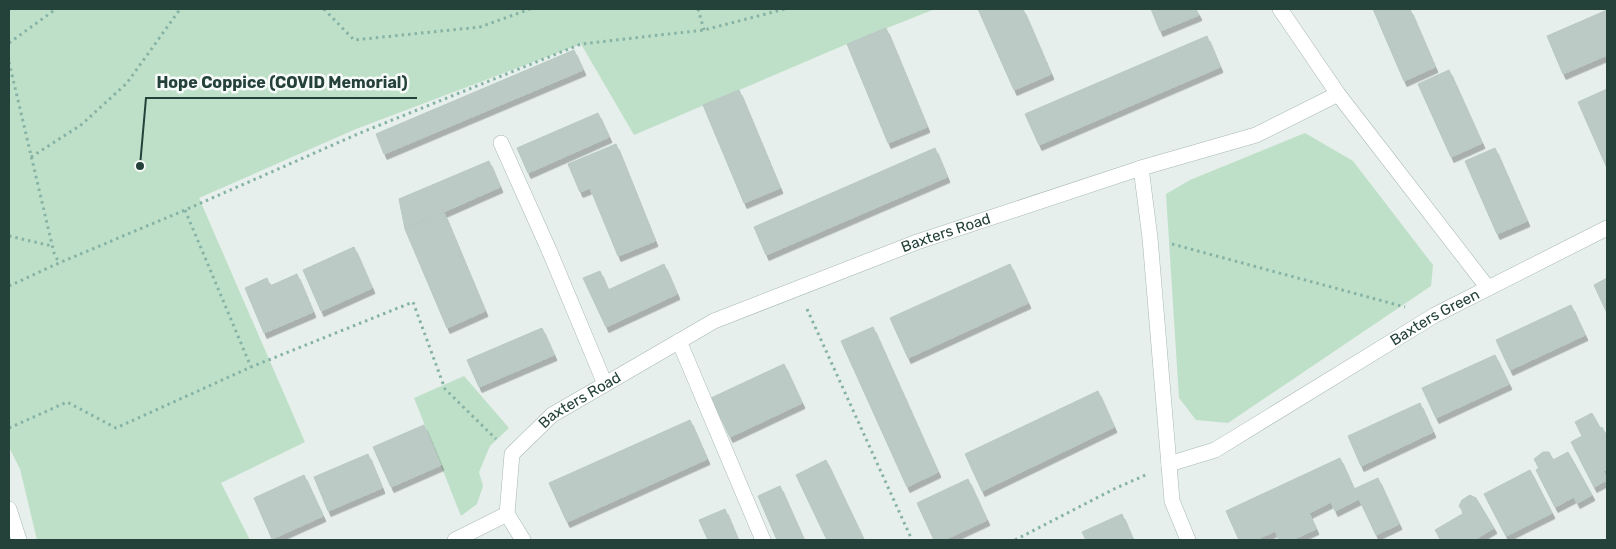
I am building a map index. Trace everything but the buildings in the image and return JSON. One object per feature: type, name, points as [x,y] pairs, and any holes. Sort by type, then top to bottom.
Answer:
[{"type":"street","name":"Baxters Green","points":[[1169,464],[1215,450],[1435,315],[1488,288],[1338,94],[1280,9]]},
{"type":"street","points":[[1188,540],[1172,500],[1150,238],[1141,168],[1256,135],[1338,94]]},
{"type":"street","points":[[500,143],[549,250],[605,384]]},
{"type":"street","name":"Baxters Road","points":[[512,454],[552,414],[714,321],[917,242],[1141,168]]},
{"type":"street","points":[[1488,288],[1607,228]]},
{"type":"street","points":[[679,341],[763,540]]},
{"type":"street","points":[[512,454],[507,514],[522,540]]},
{"type":"street","points":[[9,510],[19,540]]},
{"type":"street","points":[[455,540],[507,514]]},
{"type":"path","points":[[9,43],[56,9]]},
{"type":"path","points":[[31,157],[81,125],[127,83],[179,9]]},
{"type":"path","points":[[324,9],[354,40],[480,27],[530,9]]},
{"type":"path","points":[[698,9],[704,30]]},
{"type":"path","points":[[9,286],[59,262],[185,210],[360,133],[581,44],[704,30],[785,9]]},
{"type":"path","points":[[9,62],[52,246],[59,262]]},
{"type":"path","points":[[185,210],[251,367]]},
{"type":"path","points":[[9,236],[52,246]]},
{"type":"path","points":[[1150,238],[1435,315]]},
{"type":"path","points":[[798,289],[912,540]]},
{"type":"path","points":[[9,428],[67,402],[116,428],[251,367],[413,302],[444,389],[512,454]]},
{"type":"path","points":[[1015,540],[1114,489],[1169,464]]},
{"type":"green space","points":[[9,9],[935,9],[847,44],[634,135],[581,44],[356,129],[199,198],[305,442],[221,483],[250,540],[37,540],[20,469],[9,447]]},
{"type":"green space","points":[[1305,133],[1353,161],[1433,265],[1431,286],[1228,423],[1196,420],[1179,398],[1166,194],[1190,180]]},
{"type":"green space","points":[[464,376],[509,428],[490,446],[479,472],[483,486],[477,504],[461,516],[414,398]]},
{"type":"place","name":"Hope Coppice (COVID Memorial)","points":[[140,166]]}]
